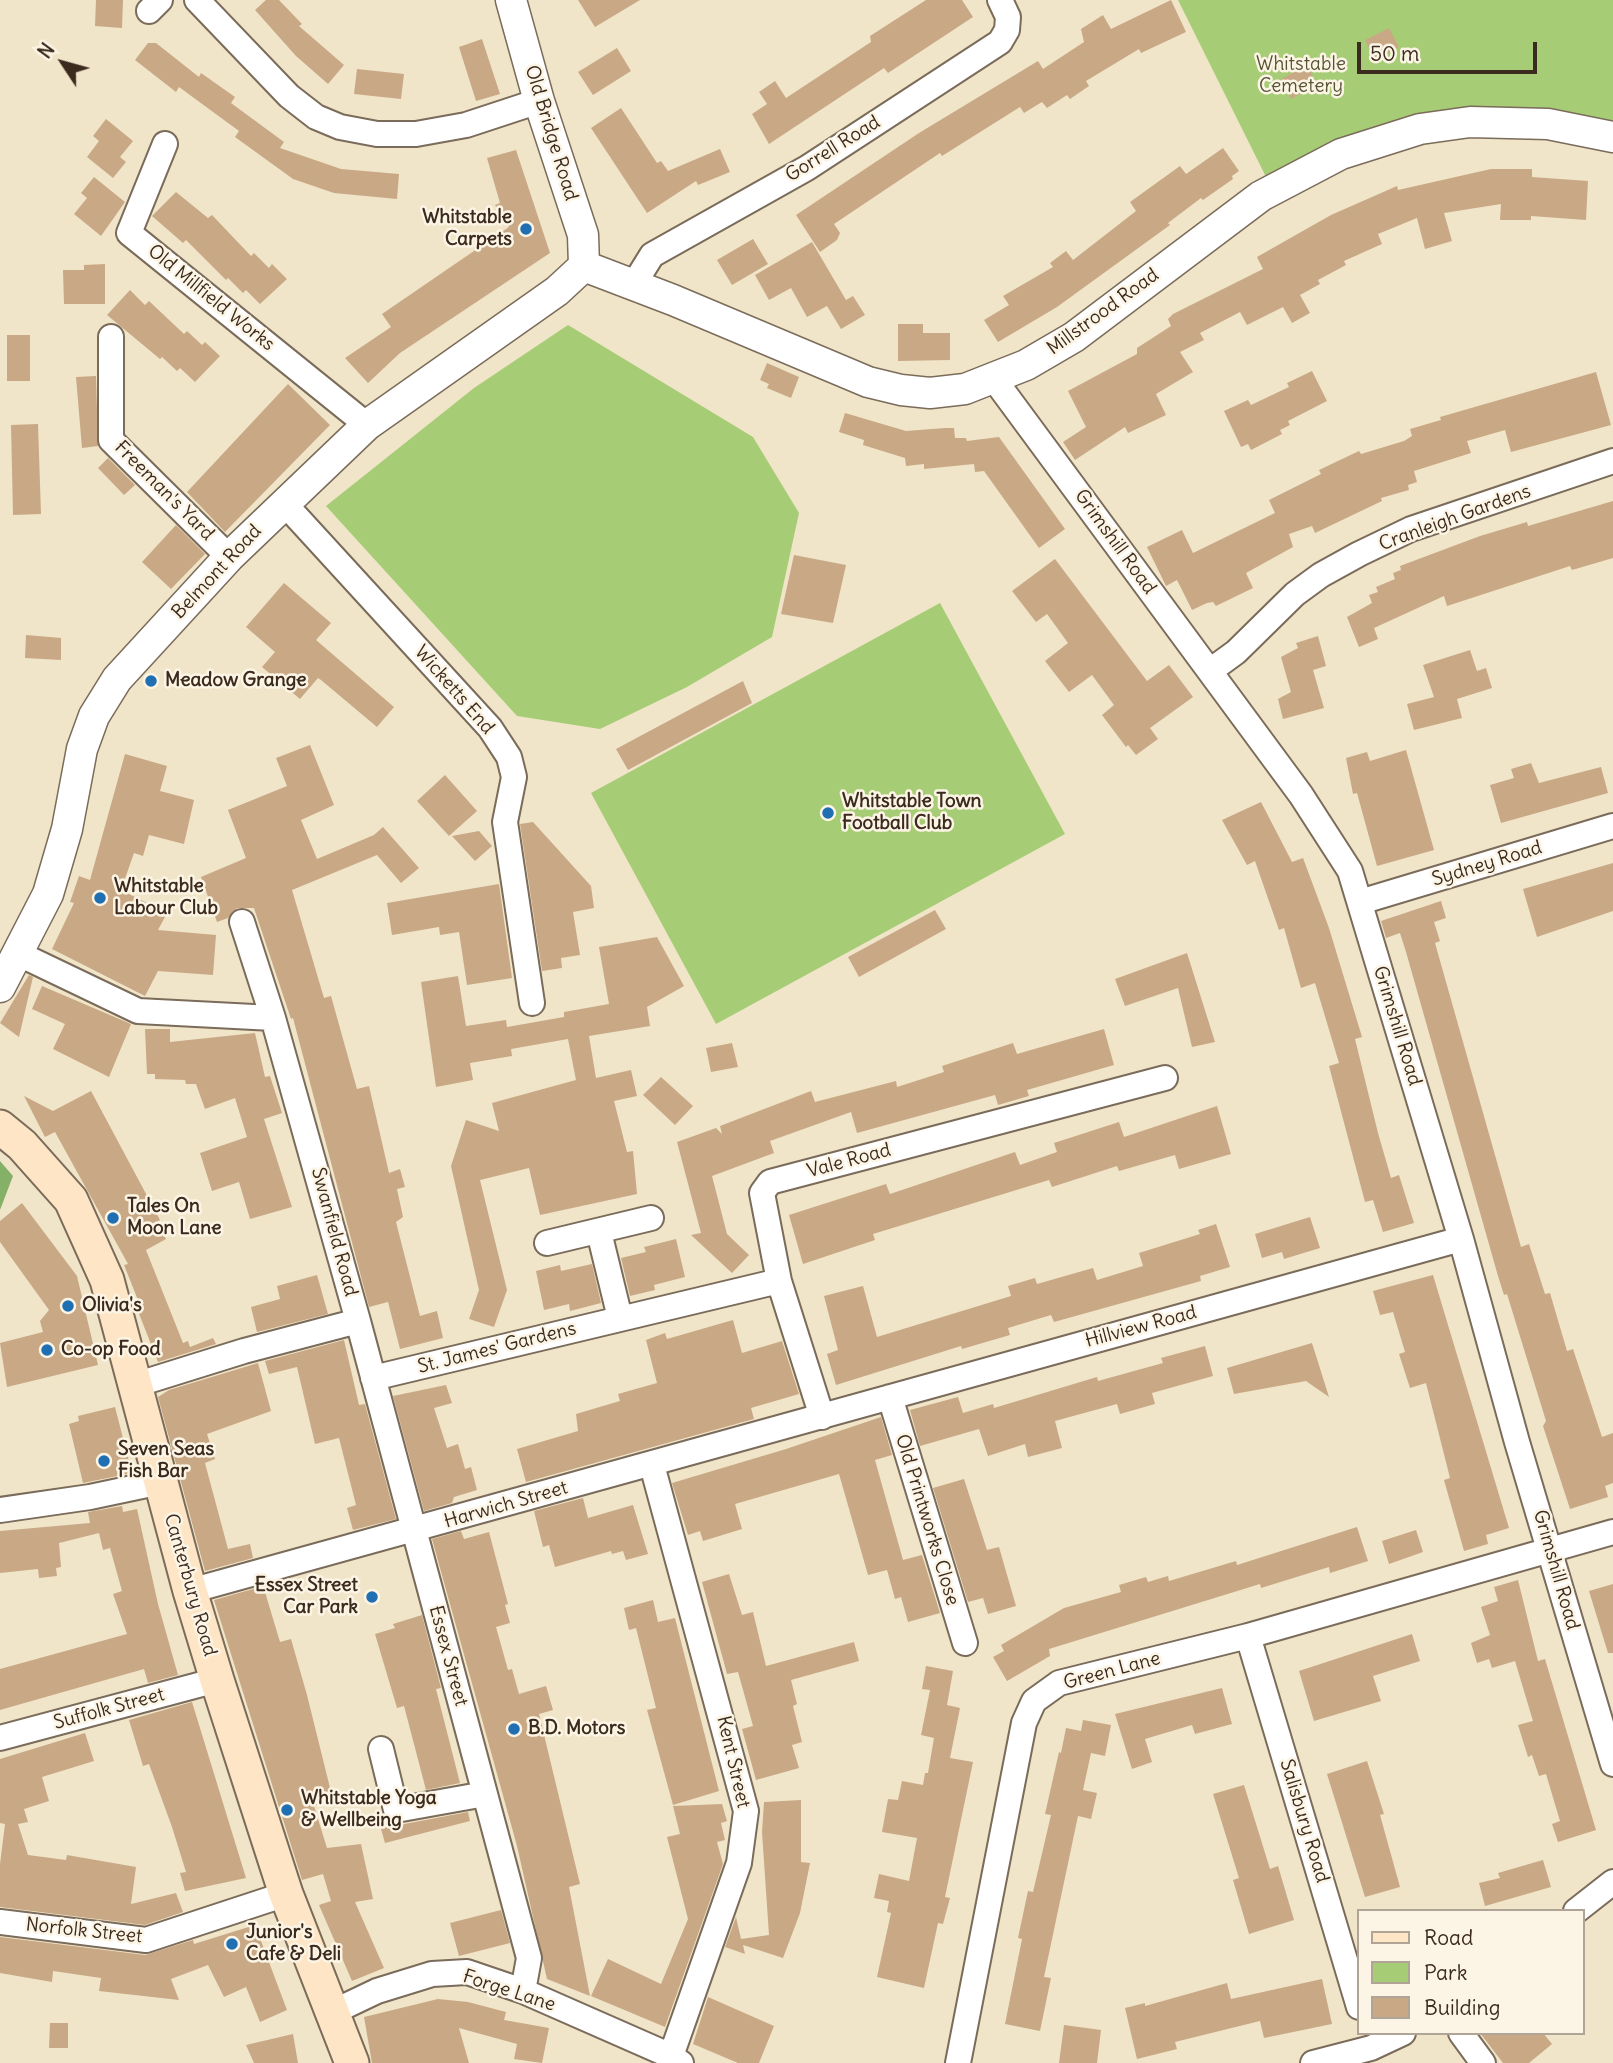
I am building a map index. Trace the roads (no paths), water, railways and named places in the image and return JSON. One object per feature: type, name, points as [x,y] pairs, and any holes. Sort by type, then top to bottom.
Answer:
[{"type":"main road","name":"Canterbury Road","points":[[0,1127],[22,1146],[71,1200],[107,1280],[190,1591],[217,1680],[286,1894],[352,2063]]},
{"type":"street","points":[[197,0],[289,96],[316,117],[340,127],[377,134],[416,134],[466,125],[539,101]]},
{"type":"street","name":"Old Bridge Road","points":[[511,0],[539,101],[583,235],[584,267]]},
{"type":"street","name":"Gorrell Road","points":[[634,284],[652,255],[807,168],[1000,42],[1007,30],[1008,17],[1000,0]]},
{"type":"street","name":"Millstrood Road","points":[[584,267],[634,284],[868,382],[901,390],[930,393],[965,389],[1026,365],[1074,337],[1261,196],[1341,154],[1420,129],[1470,122],[1548,124],[1613,137]]},
{"type":"street","name":"Old Millfield Works","points":[[165,144],[129,233],[367,425]]},
{"type":"street","name":"Belmont Road","points":[[0,988],[48,894],[66,829],[82,749],[94,716],[117,679],[229,557],[367,425],[557,291],[584,267]]},
{"type":"street","name":"Freeman's Yard","points":[[111,337],[111,440],[229,557]]},
{"type":"street","name":"Grimshill Road","points":[[994,379],[1210,671],[1329,836],[1350,871],[1461,1239],[1517,1442],[1613,1764]]},
{"type":"street","name":"Cranleigh Gardens","points":[[1210,671],[1236,652],[1295,594],[1321,575],[1359,554],[1411,530],[1613,461]]},
{"type":"street","name":"Wicketts End","points":[[284,503],[490,728],[509,757],[514,777],[505,822],[532,1003]]},
{"type":"street","name":"Sydney Road","points":[[1360,902],[1613,826]]},
{"type":"street","name":"Swanfield Road","points":[[135,1385],[244,1351],[358,1321],[273,1018],[242,922]]},
{"type":"street","points":[[19,954],[138,1010],[273,1018]]},
{"type":"street","name":"Vale Road","points":[[822,1417],[779,1281],[762,1193],[770,1182],[1165,1078]]},
{"type":"street","points":[[547,1243],[651,1218]]},
{"type":"street","points":[[599,1232],[620,1318]]},
{"type":"street","name":"Hillview Road","points":[[822,1417],[1461,1239]]},
{"type":"street","name":"St. James' Gardens","points":[[373,1378],[779,1281]]},
{"type":"street","name":"Essex Street","points":[[358,1321],[529,1958],[523,1991]]},
{"type":"street","name":"Old Printworks Close","points":[[890,1397],[964,1643]]},
{"type":"street","name":"Harwich Street","points":[[190,1591],[822,1417]]},
{"type":"street","name":"Kent Street","points":[[652,1465],[733,1753],[746,1811],[739,1863],[676,2059]]},
{"type":"street","points":[[0,1510],[90,1497],[161,1482]]},
{"type":"street","name":"Green Lane","points":[[958,2063],[1024,1723],[1034,1701],[1059,1683],[1248,1636],[1613,1532]]},
{"type":"street","name":"Salisbury Road","points":[[1248,1636],[1358,2004]]},
{"type":"street","name":"Suffolk Street","points":[[0,1738],[217,1680]]},
{"type":"street","points":[[381,1749],[396,1810],[485,1794]]},
{"type":"street","points":[[1579,1909],[1613,1882]]},
{"type":"street","name":"Norfolk Street","points":[[0,1922],[146,1941],[286,1894]]},
{"type":"street","name":"Forge Lane","points":[[333,2012],[377,1991],[432,1974],[467,1972],[523,1991],[676,2059]]},
{"type":"street","points":[[1313,2063],[1369,2040],[1393,2035]]},
{"type":"street","points":[[1462,2035],[1483,2063]]},
{"type":"place","name":"Whitstable Carpets","points":[[526,229]]},
{"type":"place","name":"Meadow Grange","points":[[151,681]]},
{"type":"place","name":"Whitstable Town Football Club","points":[[828,813]]},
{"type":"place","name":"Whitstable Labour Club","points":[[100,898]]},
{"type":"place","name":"Tales On Moon Lane","points":[[113,1218]]},
{"type":"place","name":"Olivia's","points":[[68,1306]]},
{"type":"place","name":"Co-op Food","points":[[47,1350]]},
{"type":"place","name":"Seven Seas Fish Bar","points":[[104,1461]]},
{"type":"place","name":"Essex Street Car Park","points":[[372,1597]]},
{"type":"place","name":"B.D. Motors","points":[[514,1729]]},
{"type":"place","name":"Whitstable Yoga & Wellbeing","points":[[287,1810]]},
{"type":"place","name":"Junior's Cafe & Deli","points":[[232,1944]]},
{"type":"park label","name":"Whitstable Cemetery","points":[[1301,76]]}]
